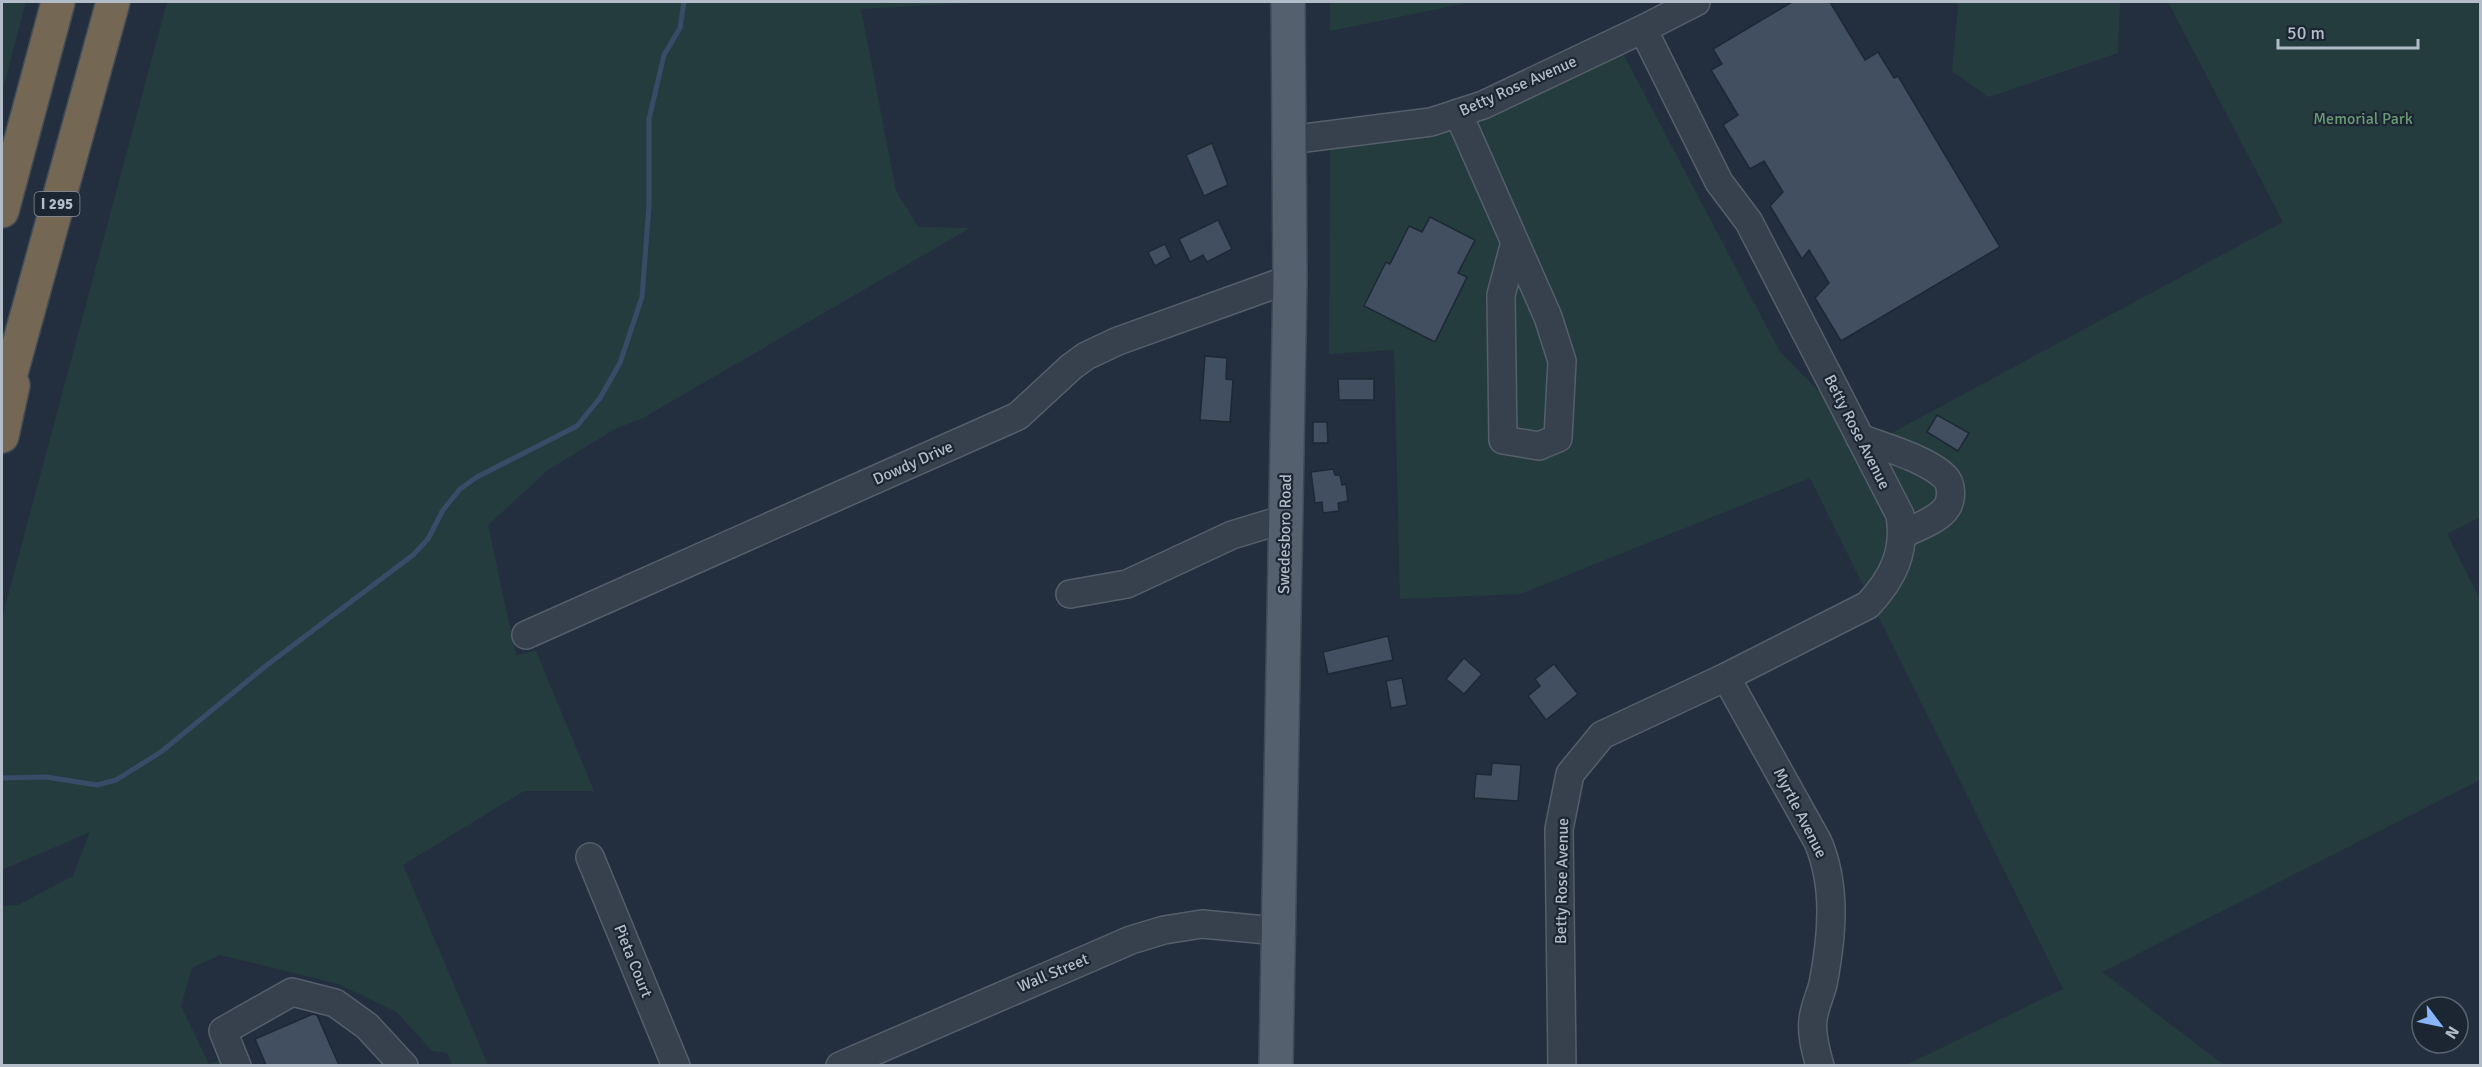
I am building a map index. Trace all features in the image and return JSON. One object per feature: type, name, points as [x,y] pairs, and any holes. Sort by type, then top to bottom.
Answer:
[{"type":"highway","points":[[2,211],[58,2]]},
{"type":"highway","name":"I 295","points":[[2,406],[113,2]]},
{"type":"highway","points":[[2,436],[49,234]]},
{"type":"main road","name":"Swedesboro Road","points":[[1276,1065],[1290,279],[1288,2]]},
{"type":"street","points":[[1643,29],[1696,2]]},
{"type":"street","name":"Betty Rose Avenue","points":[[1289,140],[1431,122],[1483,105],[1643,29],[1719,182],[1749,222],[1900,515],[1903,534],[1897,562],[1880,592],[1868,605],[1726,677],[1602,735],[1570,774],[1559,829],[1562,1065]]},
{"type":"street","points":[[1458,113],[1515,242],[1548,317],[1562,361],[1558,438],[1539,446],[1503,440],[1501,295],[1515,242]]},
{"type":"street","name":"Dowdy Drive","points":[[526,635],[1018,417],[1071,367],[1086,356],[1110,344],[1290,279]]},
{"type":"street","points":[[1860,438],[1924,463],[1946,477],[1952,491],[1947,508],[1930,521],[1903,534]]},
{"type":"street","points":[[1070,594],[1127,584],[1232,535],[1285,519]]},
{"type":"street","name":"Myrtle Avenue","points":[[1726,677],[1814,834],[1825,859],[1831,895],[1830,931],[1822,985],[1812,1020],[1820,1065]]},
{"type":"street","name":"Pieta Court","points":[[590,857],[676,1065]]},
{"type":"street","name":"Wall Street","points":[[840,1065],[1142,936],[1202,924],[1277,931]]},
{"type":"street","points":[[237,1065],[223,1031],[292,992],[335,1003],[367,1026],[405,1065]]},
{"type":"green space","points":[[2,2],[26,2],[2,92]]},
{"type":"green space","points":[[167,2],[989,2],[861,9],[896,191],[918,227],[970,228],[643,418],[615,429],[548,470],[488,525],[516,655],[536,651],[594,791],[524,791],[403,865],[488,1065],[452,1065],[447,1053],[432,1051],[397,1012],[338,984],[220,955],[192,968],[181,1006],[209,1064],[222,1059],[225,1065],[2,1065],[2,906],[18,905],[73,876],[90,832],[2,870],[2,618]]},
{"type":"green space","points":[[1330,2],[1472,2],[1330,31]]},
{"type":"green space","points":[[1956,2],[2120,2],[2118,53],[1989,97],[1952,71],[1958,5]]},
{"type":"green space","name":"Memorial Park","points":[[2168,2],[2480,2],[2480,517],[2447,534],[2480,600],[2480,780],[2102,972],[2224,1065],[1906,1065],[2063,989],[1810,478],[1520,594],[1400,599],[1394,350],[1329,354],[1330,139],[1456,120],[1619,46],[1780,352],[1871,444],[2283,222]]},
{"type":"building","points":[[1792,2],[1830,2],[1865,60],[1878,52],[1894,78],[1898,76],[2000,247],[1841,341],[1815,298],[1829,283],[1809,250],[1802,259],[1770,206],[1783,192],[1764,161],[1750,169],[1723,125],[1738,115],[1711,70],[1722,64],[1713,49]]},
{"type":"building","points":[[1212,143],[1228,185],[1204,196],[1186,155]]},
{"type":"building","points":[[1430,217],[1475,240],[1458,273],[1467,277],[1435,342],[1364,306],[1386,262],[1390,264],[1409,226],[1422,232]]},
{"type":"building","points":[[1218,220],[1232,249],[1207,262],[1203,255],[1190,262],[1179,239]]},
{"type":"building","points":[[1165,244],[1171,257],[1155,266],[1148,252]]},
{"type":"building","points":[[1205,356],[1227,358],[1226,379],[1233,380],[1230,422],[1200,420]]},
{"type":"building","points":[[1338,379],[1374,379],[1374,400],[1339,400]]},
{"type":"building","points":[[1937,415],[1969,433],[1958,451],[1927,432]]},
{"type":"building","points":[[1313,422],[1327,422],[1328,443],[1313,443]]},
{"type":"building","points":[[1333,469],[1335,475],[1340,475],[1342,485],[1346,484],[1348,501],[1338,503],[1339,511],[1323,513],[1322,502],[1315,503],[1311,472]]},
{"type":"building","points":[[1388,636],[1393,660],[1328,674],[1323,652]]},
{"type":"building","points":[[1464,658],[1482,674],[1464,694],[1446,679]]},
{"type":"building","points":[[1554,664],[1578,694],[1546,720],[1528,696],[1540,686],[1535,679]]},
{"type":"building","points":[[1402,678],[1407,705],[1391,708],[1386,681]]},
{"type":"building","points":[[1492,763],[1521,765],[1518,801],[1474,798],[1476,774],[1491,775]]},
{"type":"building","points":[[313,1014],[317,1015],[339,1065],[266,1065],[255,1039]]},
{"type":"waterway","points":[[2,778],[46,777],[97,785],[116,780],[161,752],[267,665],[413,555],[428,539],[443,510],[460,489],[477,477],[577,426],[600,398],[620,363],[642,297],[649,206],[649,119],[664,55],[680,28],[684,2]]}]
